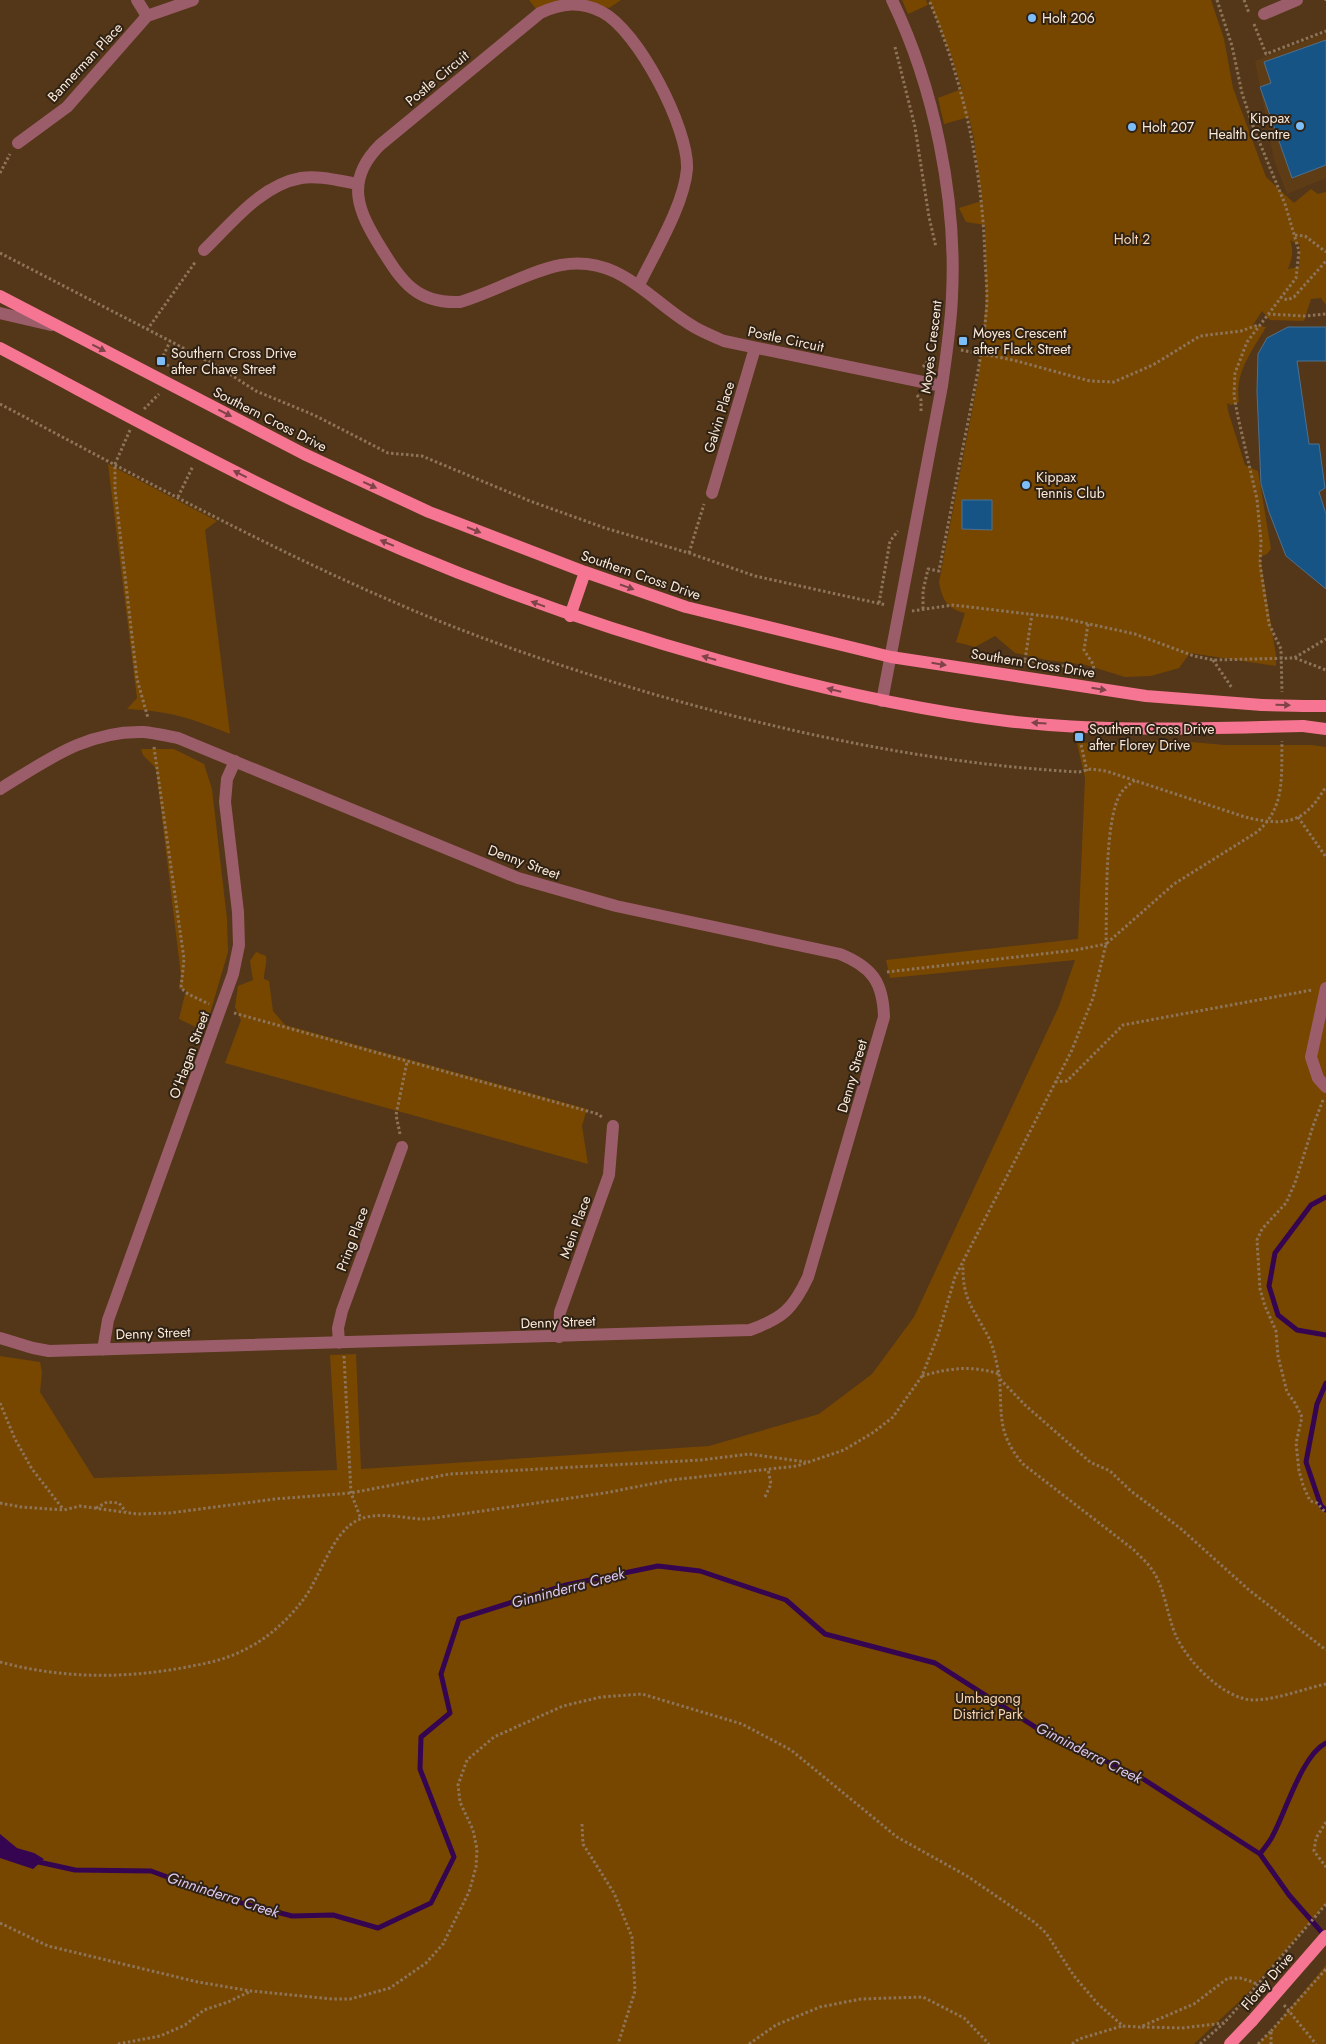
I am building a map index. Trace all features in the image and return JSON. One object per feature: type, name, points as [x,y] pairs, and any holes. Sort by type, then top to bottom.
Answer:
[{"type":"main road","name":"Southern Cross Drive","points":[[0,296],[304,454],[429,512],[585,572],[686,607],[891,657],[1146,696],[1262,705],[1326,706]]},
{"type":"main road","points":[[0,348],[280,494],[468,578],[570,616],[658,644],[756,671],[882,701],[1011,721],[1084,726],[1303,726],[1326,728]]},
{"type":"main road","points":[[0,358],[21,359]]},
{"type":"main road","points":[[570,616],[585,572]]},
{"type":"main road","name":"Florey Drive","points":[[1230,2044],[1326,1936]]},
{"type":"street","points":[[137,0],[147,16]]},
{"type":"street","name":"Bannerman Place","points":[[18,143],[67,107],[147,16],[193,0]]},
{"type":"street","name":"Moyes Crescent","points":[[882,701],[942,386],[948,347],[952,294],[952,249],[940,147],[934,114],[916,58],[892,0]]},
{"type":"street","points":[[1264,14],[1297,0]]},
{"type":"street","name":"Postle Circuit","points":[[639,285],[682,196],[686,154],[681,130],[670,104],[654,75],[616,21],[602,12],[566,3],[553,7],[532,18],[380,146],[366,163],[358,184],[359,205],[368,226],[397,273],[415,292],[430,300],[460,302],[541,271],[563,265],[599,266],[620,273],[696,328],[724,341],[942,386]]},
{"type":"street","points":[[204,250],[258,198],[284,182],[302,178],[320,178],[358,184]]},
{"type":"street","points":[[0,313],[56,326]]},
{"type":"street","name":"Galvin Place","points":[[712,493],[755,348]]},
{"type":"street","name":"Denny Street","points":[[0,790],[54,755],[83,741],[114,733],[152,733],[178,738],[518,878],[616,906],[840,954],[857,961],[876,981],[883,998],[884,1017],[808,1277],[791,1308],[772,1322],[750,1330],[103,1350],[32,1348],[0,1338]]},
{"type":"street","name":"O'Hagan Street","points":[[103,1350],[108,1320],[233,974],[238,945],[238,912],[224,802],[227,779],[235,761]]},
{"type":"street","points":[[1325,988],[1311,1058],[1318,1078],[1326,1087]]},
{"type":"street","name":"Mein Place","points":[[559,1337],[560,1312],[609,1175],[613,1126]]},
{"type":"street","name":"Pring Place","points":[[341,1343],[338,1328],[342,1311],[402,1147]]},
{"type":"path","points":[[1217,0],[1232,46],[1242,94],[1296,235],[1299,251],[1296,278],[1246,342],[1235,373],[1234,396],[1257,499],[1261,541],[1260,564],[1269,624],[1281,649],[1282,699]]},
{"type":"path","points":[[1244,0],[1266,54],[1326,31]]},
{"type":"path","points":[[894,43],[914,127],[929,217],[937,250]]},
{"type":"path","points":[[0,173],[18,143]]},
{"type":"path","points":[[1296,235],[1304,236],[1326,252]]},
{"type":"path","points":[[147,330],[204,250]]},
{"type":"path","points":[[0,253],[217,366],[256,390],[314,415],[388,453],[422,456],[530,502],[755,576],[887,605]]},
{"type":"path","points":[[1280,297],[1287,300],[1294,297],[1326,261]]},
{"type":"path","points":[[1267,314],[1304,316],[1326,314]]},
{"type":"path","points":[[948,347],[1013,360],[1090,381],[1114,382],[1153,364],[1200,336],[1241,331],[1259,325]]},
{"type":"path","points":[[744,335],[751,330]]},
{"type":"path","points":[[170,341],[161,361],[170,366]]},
{"type":"path","points":[[913,392],[921,400],[921,413]]},
{"type":"path","points":[[0,404],[271,545],[403,606],[497,643],[604,679],[720,713],[809,734],[895,751],[992,766],[1039,770],[1106,771],[1245,817],[1268,822],[1282,822],[1298,817],[1309,810],[1326,787]]},
{"type":"path","points":[[115,464],[115,490],[138,680],[152,733],[184,959],[181,988],[188,994],[221,1010],[598,1114],[613,1126]]},
{"type":"path","points":[[178,497],[194,465]]},
{"type":"path","points":[[689,553],[706,497],[712,493]]},
{"type":"path","points":[[879,603],[890,541],[898,533],[899,526]]},
{"type":"path","points":[[912,611],[953,605],[1062,618],[1136,634],[1194,656],[1213,660],[1294,658],[1326,670]]},
{"type":"path","points":[[1024,665],[1032,614]]},
{"type":"path","points":[[1294,658],[1326,639]]},
{"type":"path","points":[[1025,660],[1095,671]]},
{"type":"path","points":[[1213,660],[1228,684],[1237,692]]},
{"type":"path","points":[[871,974],[1076,950],[1106,944],[1174,884],[1257,832],[1268,822],[1279,798],[1282,734]]},
{"type":"path","points":[[0,1662],[77,1676],[116,1676],[171,1670],[218,1661],[243,1651],[265,1637],[285,1620],[303,1599],[340,1536],[352,1524],[361,1519],[380,1515],[422,1519],[441,1517],[605,1493],[671,1480],[768,1469],[809,1462],[844,1450],[874,1432],[893,1417],[922,1376],[938,1335],[955,1278],[1071,1052],[1086,1016],[1106,944],[1109,848],[1114,811],[1121,792],[1135,780]]},
{"type":"path","points":[[1298,817],[1326,857]]},
{"type":"path","points":[[1055,1082],[1068,1081],[1123,1025],[1325,988]]},
{"type":"path","points":[[402,1147],[396,1115],[407,1062]]},
{"type":"path","points":[[1326,1093],[1312,1126],[1295,1183],[1286,1203],[1262,1229],[1257,1240],[1260,1289],[1276,1331],[1278,1356],[1287,1392],[1296,1403],[1302,1416],[1296,1443],[1299,1471],[1310,1501],[1317,1503],[1326,1513]]},
{"type":"path","points":[[963,1261],[965,1296],[994,1350],[1000,1379],[1002,1425],[1006,1441],[1022,1464],[1134,1550],[1150,1567],[1160,1585],[1177,1638],[1189,1656],[1222,1690],[1240,1699],[1254,1700],[1268,1699],[1326,1684]]},
{"type":"path","points":[[341,1343],[350,1493],[361,1519]]},
{"type":"path","points":[[922,1376],[941,1370],[964,1367],[984,1368],[999,1374]]},
{"type":"path","points":[[1000,1379],[1025,1405],[1090,1462],[1110,1471],[1131,1491],[1180,1528],[1248,1590],[1326,1650]]},
{"type":"path","points":[[0,1403],[15,1439],[32,1469],[64,1510]]},
{"type":"path","points":[[0,1503],[21,1507],[64,1510],[80,1506],[127,1513],[170,1513],[275,1499],[350,1493],[450,1474],[701,1460],[748,1454],[809,1462]]},
{"type":"path","points":[[765,1497],[771,1484],[768,1469]]},
{"type":"path","points":[[95,1508],[107,1502],[119,1503],[127,1513]]},
{"type":"path","points":[[0,1923],[48,1946],[198,1982],[251,1991],[332,1999],[370,1995],[390,1988],[426,1963],[443,1944],[468,1892],[476,1867],[476,1849],[473,1830],[460,1802],[458,1785],[468,1760],[494,1737],[563,1706],[600,1697],[642,1694],[742,1724],[791,1750],[897,1837],[967,1876],[1034,1922],[1046,1933],[1074,1976],[1098,2004],[1123,2026]]},
{"type":"path","points":[[1326,1822],[1316,1838],[1314,1851],[1326,1867]]},
{"type":"path","points":[[582,1824],[583,1844],[614,1893],[632,1937],[635,1991],[618,2044]]},
{"type":"path","points":[[1200,2044],[1224,2023],[1326,1904]]},
{"type":"path","points":[[1258,2044],[1326,1969]]},
{"type":"path","points":[[1140,2027],[1194,2004],[1228,1978],[1240,1978],[1253,1982],[1268,1992]]},
{"type":"path","points":[[118,2044],[160,2036],[185,2026],[204,2010],[228,2002],[251,1991]]},
{"type":"path","points":[[749,2044],[776,2025],[820,2007],[861,1999],[923,1998],[964,2018],[989,2044]]},
{"type":"path","points":[[1281,2002],[1316,2044]]},
{"type":"path","points":[[1072,2044],[1079,2039],[1123,2026],[1182,2028],[1224,2023]]},
{"type":"path","points":[[1271,2031],[1271,2044]]},
{"type":"shaded area","name":"Kippax Health Centre","points":[[1326,33],[1326,178],[1287,194],[1274,160],[1255,61]]},
{"type":"shaded area","points":[[0,1834],[17,1848],[34,1853],[44,1859],[33,1869],[0,1858]]},
{"type":"green space","points":[[529,0],[621,0],[609,8],[597,6],[536,9]]},
{"type":"green space","points":[[902,0],[926,0],[928,5],[908,14]]},
{"type":"green space","name":"Holt 2","points":[[929,0],[1211,0],[1224,39],[1233,88],[1266,177],[1294,203],[1311,189],[1318,194],[1326,192],[1326,305],[1321,298],[1311,299],[1304,321],[1270,320],[1262,311],[1253,325],[1266,327],[1245,363],[1239,381],[1239,402],[1231,405],[1227,403],[1245,465],[1258,471],[1271,549],[1267,554],[1260,557],[1276,655],[1276,666],[1190,653],[1179,668],[1151,676],[1125,677],[1086,665],[1047,660],[1015,653],[995,636],[975,647],[956,642],[965,613],[954,609],[946,602],[939,582],[978,380],[986,300],[985,225],[966,222],[959,208],[982,201],[974,139],[969,117],[944,124],[938,98],[962,89],[951,55]],"holes":[[[1290,240],[1300,245],[1299,267],[1288,269],[1292,255]]]},
{"type":"green space","points":[[108,464],[217,521],[205,530],[230,734],[180,716],[127,709],[137,698]]},
{"type":"green space","name":"Umbagong District Park","points":[[1168,740],[1225,745],[1312,745],[1326,747],[1326,1904],[1243,1998],[1194,2044],[0,2044],[0,1356],[40,1362],[42,1373],[40,1392],[94,1478],[337,1470],[330,1355],[356,1354],[361,1469],[709,1446],[819,1414],[872,1374],[914,1317],[1059,1006],[1075,960],[890,978],[886,960],[1078,939],[1085,778],[1077,743]]},
{"type":"green space","points":[[141,749],[174,749],[204,764],[212,789],[227,919],[228,952],[206,1027],[200,1029],[179,1019],[186,990],[179,989],[181,976],[156,768],[143,755]]},
{"type":"green space","points":[[256,952],[266,956],[264,979],[269,981],[273,1011],[285,1025],[587,1109],[582,1126],[588,1164],[225,1063],[241,1020],[235,1007],[238,986],[253,980],[250,961]]},
{"type":"green space","points":[[1326,1965],[1326,2044],[1257,2044],[1271,2031]]},
{"type":"building","name":"Kippax Health Centre","points":[[1326,40],[1326,165],[1292,178],[1260,87],[1271,83],[1264,62]]},
{"type":"building","points":[[1288,327],[1326,327],[1326,361],[1297,361],[1309,444],[1319,444],[1325,488],[1319,492],[1326,514],[1326,589],[1286,556],[1269,512],[1261,484],[1257,392],[1258,354],[1267,338]]},
{"type":"building","points":[[962,500],[992,500],[992,530],[962,529]]},
{"type":"waterway","points":[[1326,1197],[1311,1205],[1275,1253],[1269,1286],[1278,1315],[1297,1330],[1326,1335]]},
{"type":"waterway","points":[[1326,1383],[1317,1404],[1306,1462],[1321,1506],[1326,1510]]},
{"type":"waterway","name":"Ginninderra Creek","points":[[34,1861],[75,1870],[151,1871],[230,1900],[292,1916],[333,1915],[378,1928],[431,1903],[454,1857],[420,1769],[421,1737],[450,1713],[441,1674],[459,1619],[566,1585],[658,1566],[700,1571],[786,1600],[825,1634],[935,1663],[1043,1732],[1140,1777],[1260,1854],[1289,1895],[1326,1937]]},
{"type":"waterway","points":[[1260,1854],[1272,1838],[1295,1784],[1309,1759],[1317,1749],[1326,1743]]},
{"type":"place","name":"Holt 206","points":[[1032,18]]},
{"type":"place","name":"Kippax Health Centre","points":[[1300,126]]},
{"type":"place","name":"Holt 207","points":[[1132,127]]},
{"type":"place","name":"Moyes Crescent after Flack Street","points":[[963,341]]},
{"type":"place","name":"Southern Cross Drive after Chave Street","points":[[161,361]]},
{"type":"place","name":"Kippax Tennis Club","points":[[1026,485]]},
{"type":"place","name":"Southern Cross Drive after Florey Drive","points":[[1079,737]]}]
